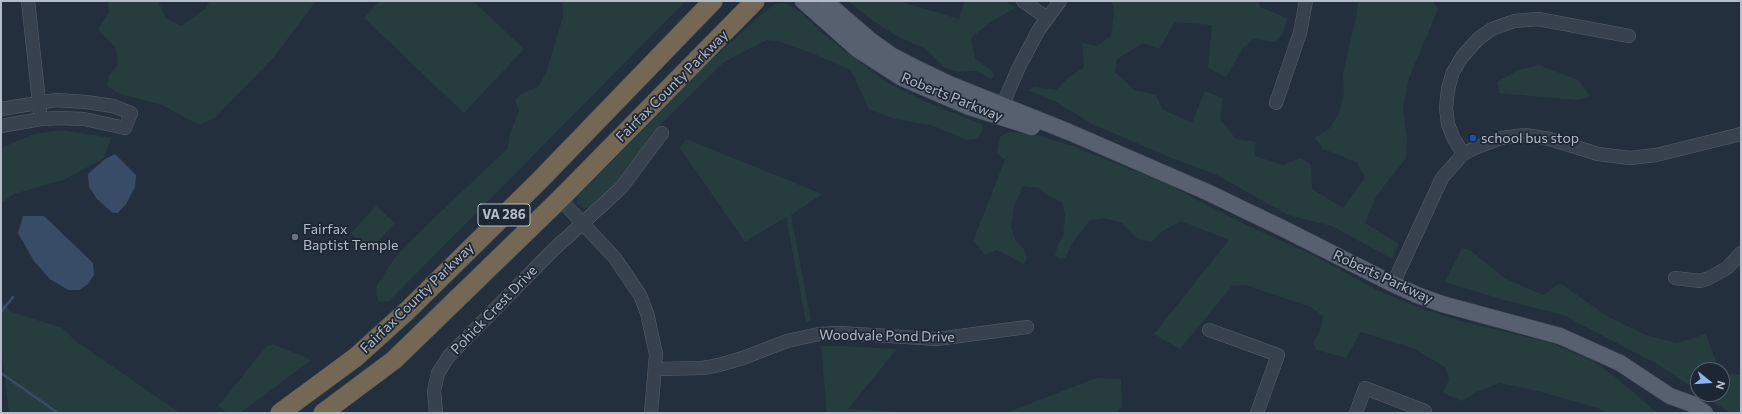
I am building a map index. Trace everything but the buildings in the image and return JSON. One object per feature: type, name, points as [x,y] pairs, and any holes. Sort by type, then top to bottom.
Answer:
[{"type":"highway","name":"Fairfax County Parkway","points":[[280,413],[356,357],[407,311],[540,180],[713,1]]},
{"type":"highway","name":"Fairfax County Parkway","points":[[323,413],[394,360],[560,199],[755,1]]},
{"type":"main road","name":"Roberts Parkway","points":[[803,1],[857,49],[884,68],[924,89],[1069,132],[1121,156],[1207,192],[1392,284],[1442,304],[1560,336],[1620,363],[1670,396],[1692,404],[1705,413]]},
{"type":"main road","name":"Roberts Parkway","points":[[825,1],[846,21],[891,55],[999,111]]},
{"type":"main road","points":[[1670,396],[1678,413]]},
{"type":"street","points":[[28,1],[41,119]]},
{"type":"street","points":[[1023,1],[1047,18]]},
{"type":"street","points":[[999,111],[1019,66],[1047,18],[1060,1]]},
{"type":"street","points":[[1276,103],[1300,33],[1306,1]]},
{"type":"street","points":[[1464,154],[1453,137],[1448,124],[1446,108],[1448,89],[1453,72],[1462,57],[1478,39],[1492,29],[1514,21],[1538,19],[1629,36]]},
{"type":"street","points":[[1,109],[56,100],[113,106],[131,113],[124,128],[84,119],[41,119],[1,126]]},
{"type":"street","name":"Pohick Crest Drive","points":[[436,413],[434,391],[438,373],[449,356],[530,273],[621,188],[662,133]]},
{"type":"street","points":[[1392,284],[1436,188],[1452,165],[1464,154],[1490,141],[1512,136],[1525,135],[1550,139],[1598,154],[1633,158],[1740,139]]},
{"type":"street","points":[[560,199],[615,258],[640,295],[650,327],[656,354],[656,369],[651,413]]},
{"type":"street","points":[[1675,278],[1700,281],[1709,278],[1727,268],[1741,253]]},
{"type":"street","name":"Woodvale Pond Drive","points":[[656,369],[703,368],[720,365],[787,341],[820,334],[937,339],[1027,327]]},
{"type":"street","points":[[1209,330],[1278,355],[1257,413]]},
{"type":"street","points":[[1356,413],[1365,388],[1425,411]]},
{"type":"green space","points":[[108,1],[158,1],[166,18],[181,26],[205,9],[210,1],[316,1],[274,57],[216,117],[199,125],[162,105],[118,93],[107,86],[109,75],[118,65],[116,49],[98,29],[109,12]]},
{"type":"green space","points":[[379,1],[473,1],[524,49],[464,113],[364,18]]},
{"type":"green space","points":[[562,1],[685,2],[389,301],[379,302],[376,294],[377,285],[394,259],[407,244],[508,148],[510,134],[519,110],[515,100],[521,94],[538,87],[546,73],[563,17]]},
{"type":"green space","points":[[848,1],[898,1],[959,19],[965,1],[1005,1],[1015,8],[989,23],[971,38],[975,58],[993,72],[994,76],[991,79],[977,71],[957,72],[944,67],[926,49],[898,37],[869,18]]},
{"type":"green space","points":[[1112,1],[1259,1],[1260,7],[1287,18],[1283,34],[1275,42],[1254,39],[1244,47],[1226,77],[1208,68],[1212,25],[1175,22],[1159,49],[1143,43],[1117,59],[1115,72],[1134,90],[1156,95],[1162,109],[1192,123],[1205,91],[1223,98],[1220,119],[1236,139],[1256,142],[1255,156],[1283,165],[1301,158],[1311,165],[1312,189],[1343,208],[1365,178],[1357,162],[1323,149],[1315,138],[1330,128],[1339,113],[1344,93],[1343,73],[1357,13],[1358,1],[1433,1],[1438,9],[1409,78],[1403,108],[1407,139],[1406,158],[1377,195],[1365,223],[1399,244],[1392,259],[1332,226],[1288,215],[1217,175],[1172,158],[1092,124],[1058,103],[1029,90],[1035,87],[1056,90],[1068,78],[1084,67],[1082,43],[1097,46],[1111,36],[1114,14]]},
{"type":"green space","points":[[785,3],[798,10],[827,37],[886,82],[924,101],[981,124],[983,130],[977,139],[967,140],[931,125],[895,119],[869,109],[851,70],[814,54],[778,41],[767,40],[724,62],[662,123],[617,182],[592,207],[585,208],[577,204],[578,196],[706,65],[763,13],[775,4]]},
{"type":"green space","points":[[1539,65],[1578,80],[1591,97],[1576,100],[1500,93],[1497,82],[1518,70]]},
{"type":"green space","points":[[62,130],[111,138],[104,158],[66,179],[14,194],[1,203],[1,148],[34,134]]},
{"type":"green space","points":[[1008,132],[1029,133],[1070,145],[1167,184],[1244,224],[1313,255],[1375,289],[1417,307],[1457,320],[1552,343],[1594,362],[1613,375],[1657,413],[1608,413],[1597,408],[1538,391],[1500,383],[1476,392],[1462,401],[1443,393],[1449,379],[1445,367],[1415,349],[1361,332],[1346,358],[1317,350],[1313,344],[1322,326],[1323,316],[1311,307],[1245,285],[1232,286],[1180,349],[1154,334],[1229,240],[1181,221],[1161,232],[1151,242],[1138,239],[1122,223],[1104,218],[1090,220],[1073,242],[1065,258],[1059,259],[1055,255],[1058,244],[1063,236],[1065,215],[1062,202],[1046,195],[1039,188],[1023,186],[1014,207],[1011,227],[1016,241],[1024,249],[1027,258],[1024,264],[997,250],[985,255],[973,241],[1005,160],[997,153],[1000,137]]},
{"type":"green space","points":[[686,139],[822,194],[791,215],[811,321],[806,322],[786,217],[745,242],[680,148]]},
{"type":"green space","points":[[376,206],[395,223],[370,250],[351,233]]},
{"type":"green space","points":[[1462,248],[1470,250],[1504,278],[1543,295],[1560,283],[1607,316],[1646,335],[1677,343],[1706,334],[1716,362],[1690,362],[1690,386],[1659,365],[1563,315],[1504,300],[1445,282]]},
{"type":"green space","points":[[1,301],[12,312],[62,328],[77,342],[180,413],[9,413],[1,345]]},
{"type":"green space","points":[[272,344],[308,358],[310,361],[240,413],[227,413],[218,406],[267,346]]},
{"type":"green space","points":[[821,346],[897,349],[848,409],[916,413],[827,413]]},
{"type":"green space","points":[[1730,374],[1741,375],[1741,413],[1730,413],[1714,402],[1730,402]]},
{"type":"green space","points":[[1096,378],[1121,379],[1122,406],[1117,413],[1006,413]]},
{"type":"water","points":[[115,154],[136,175],[135,187],[126,204],[118,213],[113,213],[97,199],[89,187],[88,174],[105,159]]},
{"type":"water","points":[[23,216],[44,216],[93,263],[94,275],[88,284],[79,290],[68,290],[50,279],[34,261],[18,233]]},
{"type":"waterway","points":[[1,312],[13,297]]},
{"type":"waterway","points":[[1,373],[58,413]]},
{"type":"place","name":"school bus stop","points":[[1473,138]]},
{"type":"place","name":"Fairfax Baptist Temple","points":[[295,237]]}]
